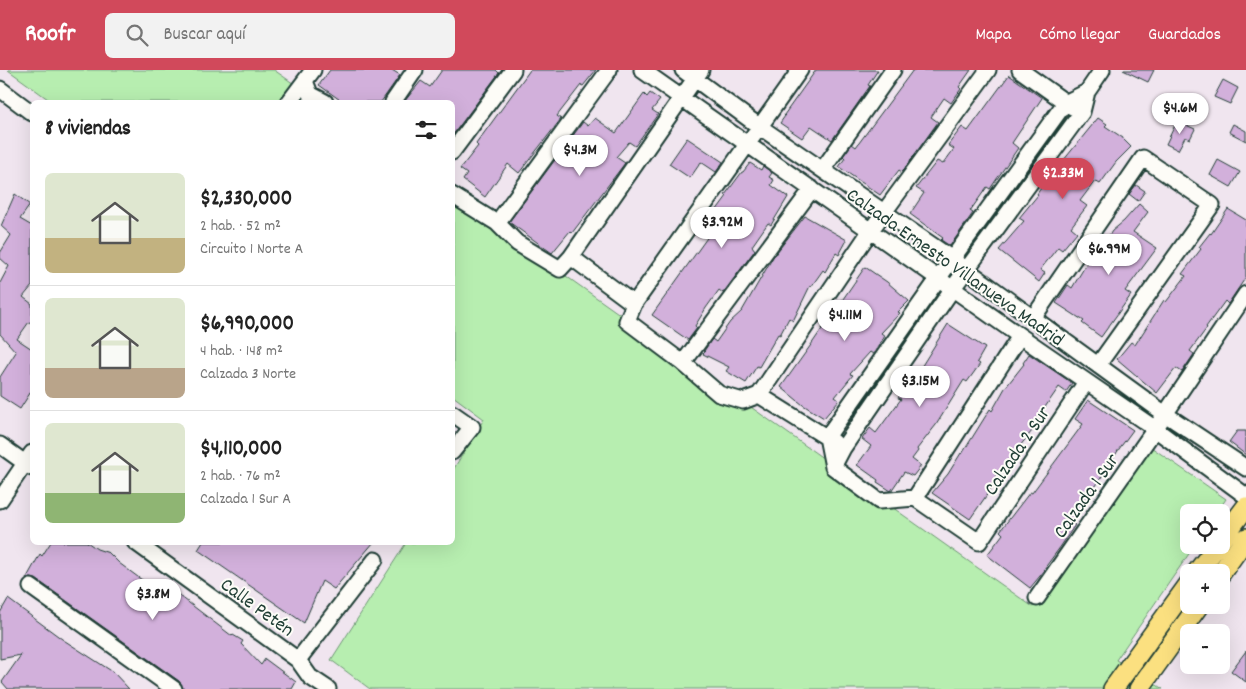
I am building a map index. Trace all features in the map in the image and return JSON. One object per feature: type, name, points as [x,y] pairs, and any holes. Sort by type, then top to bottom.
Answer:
[{"type":"main road","points":[[1230,528],[1246,507]]},
{"type":"main road","points":[[1227,564],[1246,538]]},
{"type":"main road","points":[[1203,564],[1211,554]]},
{"type":"main road","points":[[1113,689],[1180,596]]},
{"type":"main road","points":[[1139,689],[1193,614]]},
{"type":"street","points":[[394,100],[415,70]]},
{"type":"street","points":[[455,148],[513,70]]},
{"type":"street","points":[[497,224],[609,70]]},
{"type":"street","name":"Calzada Ernesto Villanueva Madrid","points":[[642,70],[1155,429],[1246,496]]},
{"type":"street","points":[[800,70],[634,304],[627,321],[684,363],[719,394],[743,401],[759,395],[871,230],[988,70]]},
{"type":"street","points":[[823,169],[893,70]]},
{"type":"street","points":[[1020,70],[1065,103],[1082,112]]},
{"type":"street","points":[[834,467],[843,448],[953,288],[1082,112],[1088,92],[1102,70]]},
{"type":"street","points":[[455,197],[497,224],[517,243],[560,270],[571,257],[681,97],[693,73]]},
{"type":"street","name":"Calzada Ernesto Villanueva Madrid","points":[[693,73],[760,127],[952,259],[1165,414],[1246,468]]},
{"type":"street","points":[[290,100],[309,75]]},
{"type":"street","points":[[309,75],[310,94],[320,100]]},
{"type":"street","points":[[0,89],[30,112]]},
{"type":"street","points":[[1020,336],[915,498],[879,501],[834,467],[827,437],[1065,103],[1088,92]]},
{"type":"street","points":[[1033,318],[1143,158],[1212,205],[1098,365]]},
{"type":"street","points":[[684,363],[812,189]]},
{"type":"street","points":[[571,257],[634,304]]},
{"type":"street","name":"Calzada 1 Sur","points":[[1037,598],[1246,294]]},
{"type":"street","name":"Calzada 2 Sur","points":[[915,498],[979,542],[1086,382]]},
{"type":"street","points":[[759,395],[843,448]]},
{"type":"street","points":[[455,415],[472,427],[455,448]]},
{"type":"street","points":[[0,445],[30,462],[0,500]]},
{"type":"street","name":"Calle Petén","points":[[139,545],[298,660],[306,683],[328,689]]},
{"type":"street","points":[[298,660],[374,560]]},
{"type":"street","points":[[31,587],[174,689]]},
{"type":"green space","points":[[8,70],[274,70],[317,100],[49,100]]},
{"type":"green space","points":[[455,197],[1033,607],[1148,445],[1226,499],[1223,504],[1180,504],[1180,554],[1189,554],[1180,564],[1180,567],[1116,660],[1163,689],[370,689],[331,660],[405,545],[455,545],[455,467],[484,419],[455,397]]},
{"type":"building","points":[[330,70],[392,70],[400,75],[382,100],[340,100],[319,85]]},
{"type":"building","points":[[442,70],[496,70],[499,73],[455,132],[455,100],[406,100],[421,81],[430,87]]},
{"type":"building","points":[[530,70],[596,70],[583,86],[581,85],[557,116],[561,119],[519,173],[508,164],[485,197],[463,180],[467,174],[460,169]]},
{"type":"building","points":[[816,70],[878,70],[868,85],[870,86],[832,140],[811,126],[802,138],[780,123]]},
{"type":"building","points":[[913,70],[971,70],[951,103],[944,98],[931,117],[938,122],[902,172],[899,170],[880,195],[839,167],[845,158],[843,156],[852,144],[856,147]]},
{"type":"building","points":[[1123,70],[1154,70],[1148,82]]},
{"type":"building","points":[[1009,75],[1042,98],[1012,143],[1018,148],[990,189],[987,187],[970,211],[973,213],[950,246],[941,240],[943,238],[910,214],[924,193],[916,188],[937,161],[943,164],[954,149],[948,145],[962,127],[968,131]]},
{"type":"building","points":[[1223,80],[1238,88],[1230,104],[1214,97]]},
{"type":"building","points":[[650,93],[660,100],[652,110],[658,114],[635,146],[629,142],[616,157],[625,163],[572,233],[570,231],[552,253],[509,222],[583,122],[588,126],[595,118],[616,133],[644,94],[647,97]]},
{"type":"building","points":[[1098,118],[1131,147],[1116,162],[1100,184],[1095,181],[1080,201],[1087,206],[1071,227],[1077,232],[1062,250],[1058,247],[1040,270],[1045,273],[1039,282],[999,250],[1024,221],[1019,218],[1038,195],[1047,179]]},
{"type":"building","points":[[1177,121],[1195,129],[1190,139],[1185,137],[1178,150],[1166,144]]},
{"type":"building","points":[[1233,124],[1246,131],[1246,141],[1229,132]]},
{"type":"building","points":[[687,138],[723,162],[716,172],[701,162],[690,178],[669,164]]},
{"type":"building","points":[[1218,160],[1240,172],[1231,187],[1210,175]]},
{"type":"building","points":[[750,163],[761,170],[763,166],[772,173],[769,177],[774,180],[771,185],[788,197],[771,225],[768,223],[752,246],[755,250],[723,293],[719,290],[706,308],[695,326],[697,328],[688,340],[652,315],[709,235],[702,230],[727,196],[725,195]]},
{"type":"building","points":[[1136,185],[1145,191],[1138,201],[1129,194]]},
{"type":"building","points":[[15,194],[30,205],[20,219],[30,225],[30,288],[23,297],[30,302],[30,322],[17,339],[30,348],[30,393],[20,409],[0,396],[0,377],[16,352],[0,334],[0,283],[9,266],[0,258],[0,253],[11,235],[1,226]]},
{"type":"building","points":[[1139,204],[1148,212],[1133,232],[1157,248],[1125,291],[1131,295],[1101,337],[1082,323],[1084,321],[1056,303],[1068,285],[1072,288],[1087,263],[1086,261],[1099,242],[1103,245],[1112,231]]},
{"type":"building","points":[[1228,209],[1246,220],[1246,277],[1228,304],[1225,301],[1206,327],[1190,351],[1194,354],[1182,372],[1176,368],[1157,393],[1117,359],[1131,342],[1135,345],[1164,300],[1166,302],[1186,276],[1182,274],[1201,249],[1199,247],[1211,234]]},
{"type":"building","points":[[805,216],[847,240],[839,255],[836,253],[825,272],[823,270],[810,286],[793,321],[789,318],[759,367],[757,366],[746,383],[726,371],[729,367],[703,354],[704,351],[712,339],[716,342],[730,322],[742,311],[773,257]]},
{"type":"building","points":[[865,267],[887,282],[909,301],[881,333],[885,336],[873,354],[870,352],[850,374],[853,375],[835,397],[839,400],[824,418],[803,405],[781,387],[830,317],[829,315],[843,299]]},
{"type":"building","points":[[948,324],[985,348],[977,362],[980,364],[967,382],[964,380],[936,425],[917,449],[918,451],[912,459],[921,466],[913,476],[904,472],[891,491],[857,465],[871,446],[862,439],[870,428],[876,433],[901,399],[898,398],[913,380]]},
{"type":"building","points":[[1029,354],[1072,383],[1066,392],[1059,387],[1041,413],[1044,416],[995,477],[998,479],[970,519],[932,493],[962,454],[990,409],[992,411],[1005,388],[1024,364]]},
{"type":"building","points":[[1088,400],[1133,430],[1089,497],[1091,498],[1071,522],[1075,525],[1045,570],[1030,588],[987,555],[1003,534],[1000,531],[1030,492],[1032,493],[1083,424],[1075,419]]},
{"type":"building","points":[[1237,431],[1246,431],[1246,455],[1229,442]]},
{"type":"building","points":[[49,545],[91,545],[109,553],[142,580],[163,591],[167,586],[232,636],[243,641],[241,644],[261,665],[265,659],[296,682],[292,689],[183,689],[179,681],[36,579],[26,579],[40,554],[42,556]]},
{"type":"building","points":[[201,545],[371,545],[334,589],[322,581],[304,623],[198,550]]},
{"type":"building","points":[[8,599],[62,639],[113,672],[129,689],[8,689],[2,682],[21,655],[0,659],[0,613]]},
{"type":"building","points":[[1246,651],[1246,682],[1231,671]]}]
